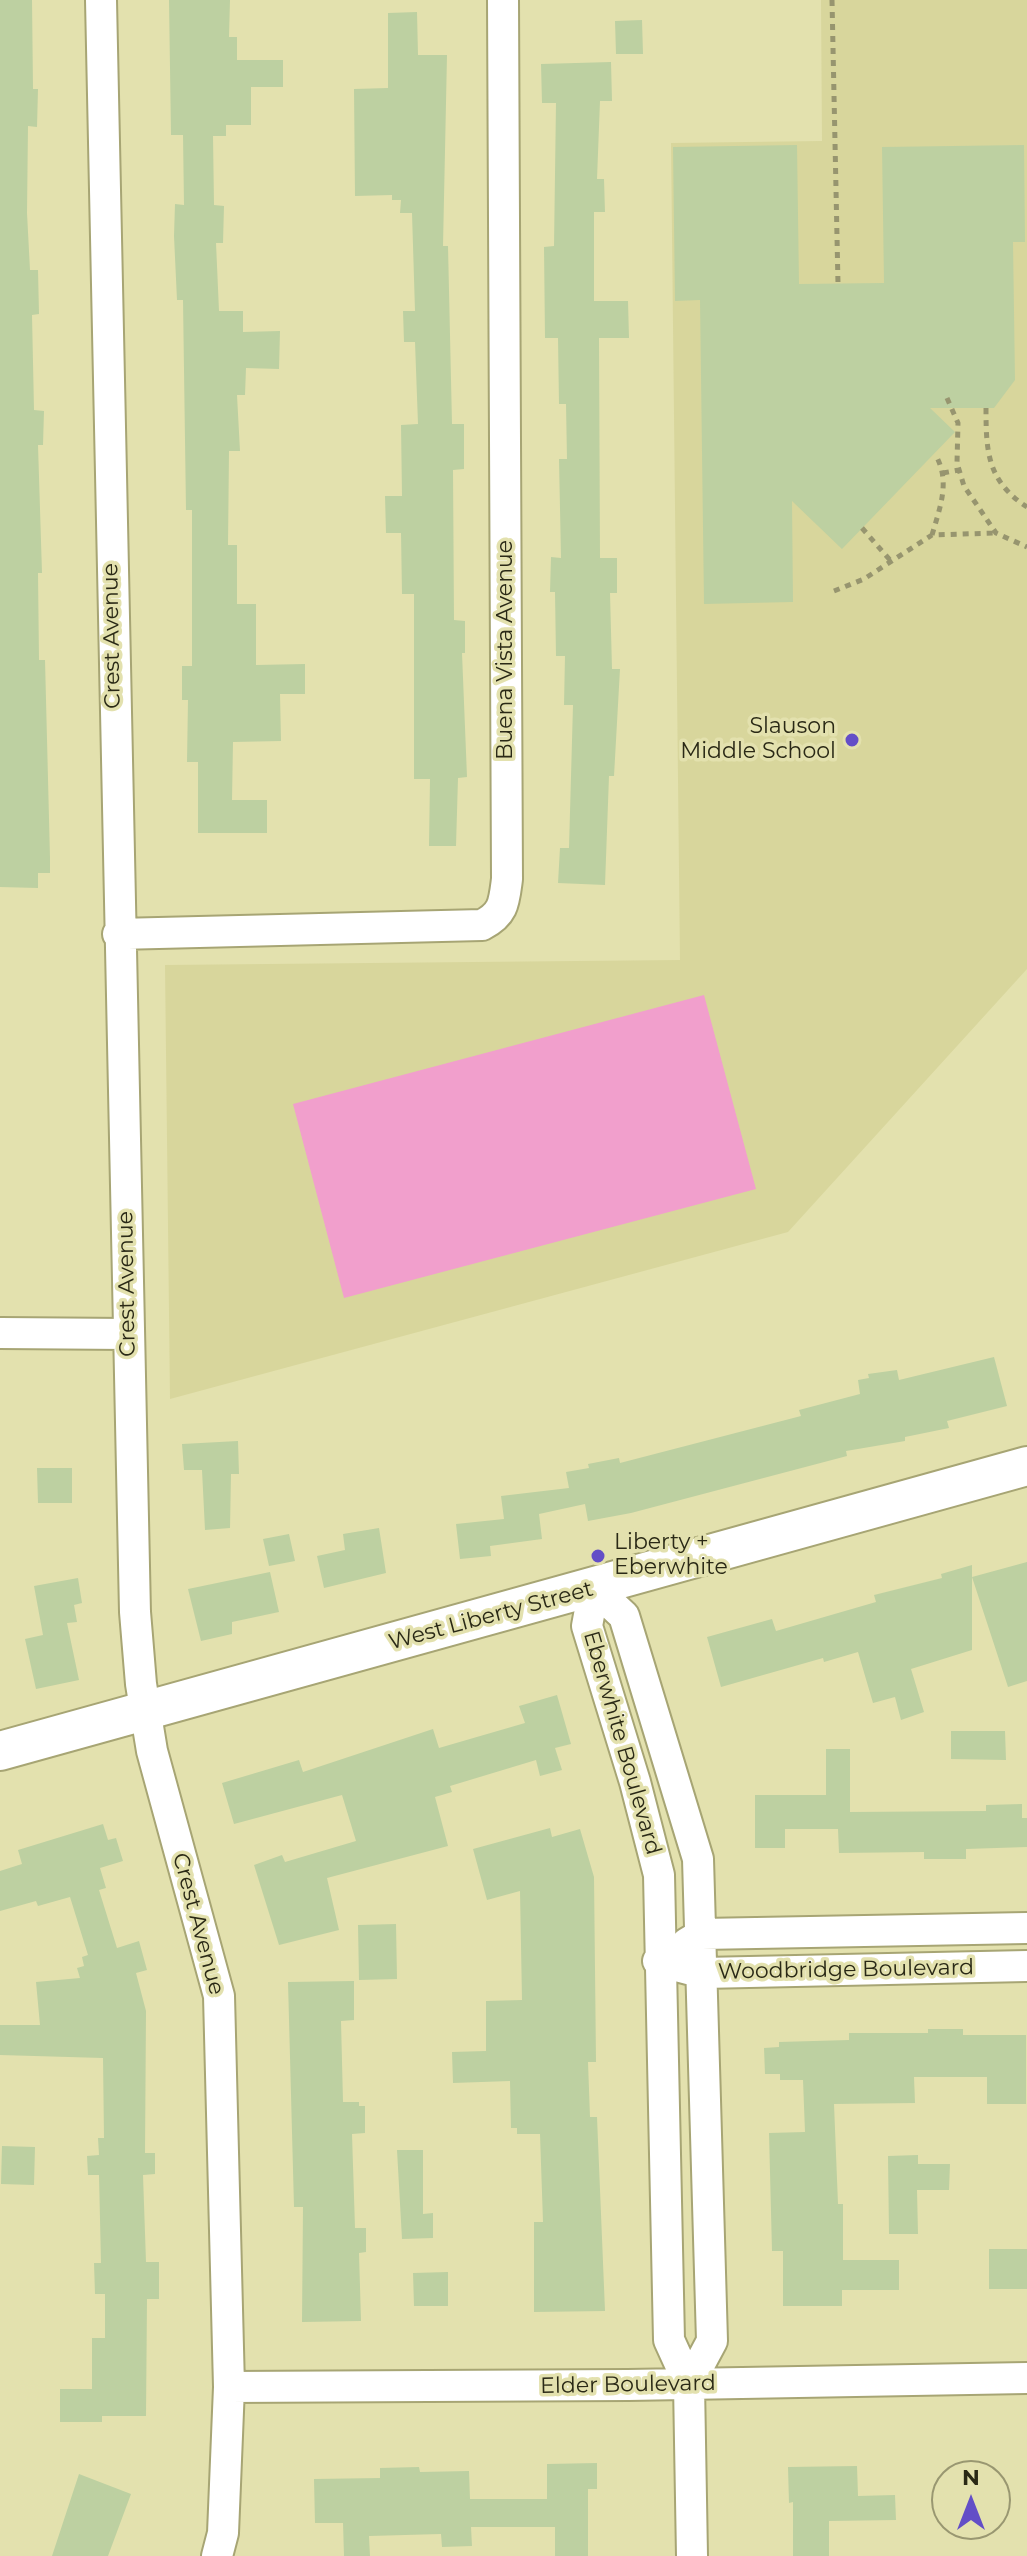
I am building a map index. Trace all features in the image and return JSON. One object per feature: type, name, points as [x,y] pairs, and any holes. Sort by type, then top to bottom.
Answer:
[{"type":"main road","name":"West Liberty Street","points":[[0,1751],[1027,1466]]},
{"type":"street","name":"Crest Avenue","points":[[101,0],[118,934],[135,1612],[154,1760],[219,1996],[229,2387],[223,2533],[217,2556]]},
{"type":"street","name":"Buena Vista Avenue","points":[[118,934],[482,925],[496,918],[503,910],[507,879],[503,0]]},
{"type":"street","points":[[0,1333],[128,1334]]},
{"type":"street","name":"Eberwhite Boulevard","points":[[594,1588],[624,1616],[655,1709],[698,1859],[712,2341],[689,2384]]},
{"type":"street","name":"Eberwhite Boulevard","points":[[594,1588],[587,1626],[635,1782],[659,1875],[658,1961],[669,2340],[689,2384],[692,2556]]},
{"type":"street","name":"Woodbridge Boulevard","points":[[658,1961],[702,1934],[1027,1928]]},
{"type":"street","name":"Woodbridge Boulevard","points":[[658,1961],[703,1973],[1027,1966]]},
{"type":"street","name":"Elder Boulevard","points":[[229,2387],[1027,2378]]},
{"type":"path","points":[[832,0],[838,284]]},
{"type":"path","points":[[947,398],[958,423],[959,470],[978,510],[996,533]]},
{"type":"path","points":[[986,408],[986,452],[994,472],[1013,498],[1027,507]]},
{"type":"path","points":[[932,535],[944,498],[943,473],[935,454]]},
{"type":"path","points":[[943,473],[959,470]]},
{"type":"path","points":[[862,528],[890,560]]},
{"type":"path","points":[[834,591],[864,579],[932,535],[996,533],[1027,547]]},
{"type":"shaded area","name":"Slauson Middle School","points":[[821,0],[1027,0],[1027,969],[788,1232],[170,1399],[165,965],[680,960],[671,143],[822,141]]},
{"type":"shaded area","points":[[704,995],[756,1189],[344,1298],[293,1104]]},
{"type":"building","points":[[0,0],[32,0],[33,89],[38,89],[37,127],[28,126],[27,213],[30,270],[38,270],[39,314],[32,315],[34,410],[44,411],[43,445],[38,445],[42,573],[38,573],[39,660],[45,660],[50,873],[38,873],[38,888],[0,887]]},
{"type":"building","points":[[169,0],[230,0],[229,37],[237,37],[237,60],[283,60],[283,87],[251,87],[251,125],[226,125],[226,136],[213,136],[214,205],[224,206],[223,243],[216,243],[219,311],[243,311],[243,332],[280,331],[279,369],[246,368],[245,395],[237,395],[240,451],[229,451],[228,545],[237,545],[237,604],[256,604],[256,665],[305,664],[305,694],[280,694],[281,741],[233,742],[232,800],[267,800],[267,833],[198,833],[198,762],[187,762],[188,700],[182,700],[182,666],[192,666],[192,510],[186,510],[183,300],[177,300],[174,236],[175,204],[184,205],[183,135],[171,135]]},
{"type":"building","points":[[417,12],[418,55],[447,55],[443,246],[448,246],[452,424],[464,424],[464,469],[453,470],[454,620],[465,621],[465,653],[462,653],[467,777],[458,778],[456,846],[429,846],[430,779],[414,779],[414,594],[402,594],[401,533],[386,533],[385,496],[402,496],[401,425],[418,424],[415,342],[404,342],[403,311],[415,311],[412,213],[400,213],[401,200],[392,200],[392,195],[355,196],[354,89],[388,88],[388,13]]},
{"type":"building","points":[[642,20],[643,54],[616,54],[615,21]]},
{"type":"building","points":[[611,62],[612,101],[600,101],[597,179],[604,179],[605,212],[594,212],[594,301],[628,301],[629,338],[599,338],[600,558],[617,558],[617,593],[610,593],[612,669],[620,669],[614,776],[609,776],[605,885],[558,883],[560,848],[569,848],[573,705],[564,705],[565,656],[556,656],[555,592],[550,592],[551,557],[561,558],[559,459],[567,459],[566,404],[559,404],[558,338],[545,338],[544,247],[554,246],[556,103],[542,103],[541,64]]},
{"type":"building","points":[[797,145],[799,284],[884,283],[882,147],[1024,145],[1025,242],[1013,242],[1015,380],[994,408],[930,408],[955,432],[842,549],[792,501],[793,602],[704,604],[700,300],[675,301],[673,147]]},
{"type":"building","points":[[994,1357],[1007,1406],[947,1421],[949,1428],[905,1437],[905,1441],[846,1451],[847,1456],[631,1513],[588,1521],[585,1504],[539,1514],[542,1539],[490,1546],[491,1556],[460,1559],[456,1524],[504,1519],[501,1496],[569,1488],[566,1472],[589,1468],[588,1464],[619,1458],[620,1463],[801,1416],[799,1410],[860,1394],[858,1380],[869,1378],[868,1374],[897,1370],[899,1380]]},
{"type":"building","points":[[238,1441],[239,1474],[231,1474],[230,1528],[205,1530],[202,1470],[184,1470],[182,1444]]},
{"type":"building","points":[[37,1468],[72,1468],[72,1503],[38,1503]]},
{"type":"building","points":[[379,1528],[386,1573],[324,1588],[317,1556],[345,1550],[343,1534]]},
{"type":"building","points":[[289,1534],[295,1561],[269,1566],[263,1539]]},
{"type":"building","points":[[1027,1562],[1027,1681],[1008,1687],[972,1577]]},
{"type":"building","points":[[972,1565],[972,1650],[911,1669],[924,1712],[901,1720],[895,1697],[873,1703],[858,1652],[824,1662],[823,1658],[721,1687],[707,1637],[772,1619],[776,1631],[876,1602],[874,1595],[942,1578],[941,1574]]},
{"type":"building","points":[[270,1572],[279,1612],[232,1622],[232,1634],[201,1641],[188,1589]]},
{"type":"building","points":[[78,1578],[82,1603],[74,1605],[77,1622],[67,1623],[79,1680],[36,1689],[25,1639],[43,1635],[34,1586]]},
{"type":"building","points":[[557,1695],[571,1744],[555,1748],[562,1770],[540,1776],[536,1760],[450,1786],[452,1792],[435,1797],[448,1846],[327,1878],[339,1930],[279,1945],[254,1865],[282,1855],[285,1862],[356,1841],[342,1795],[234,1824],[222,1783],[299,1760],[303,1772],[433,1729],[439,1748],[525,1723],[519,1706]]},
{"type":"building","points":[[951,1731],[1005,1731],[1006,1760],[951,1759]]},
{"type":"building","points":[[826,1749],[850,1749],[850,1812],[986,1811],[986,1805],[1022,1804],[1022,1818],[1027,1818],[1027,1847],[966,1849],[966,1859],[924,1859],[924,1852],[839,1853],[838,1829],[785,1829],[785,1848],[755,1848],[755,1795],[826,1795]]},
{"type":"building","points":[[103,1824],[108,1840],[116,1838],[123,1861],[100,1868],[106,1888],[99,1890],[117,1948],[139,1941],[147,1970],[136,1973],[146,2011],[145,2153],[155,2153],[155,2174],[143,2175],[146,2262],[159,2262],[159,2299],[147,2299],[146,2416],[102,2416],[102,2422],[60,2422],[60,2389],[92,2389],[92,2338],[105,2338],[105,2294],[95,2294],[94,2263],[101,2263],[99,2175],[88,2175],[87,2156],[99,2155],[98,2138],[104,2138],[103,2058],[0,2055],[0,2025],[40,2025],[36,1982],[80,1978],[77,1968],[84,1966],[82,1957],[88,1955],[70,1897],[38,1906],[36,1901],[0,1911],[0,1871],[22,1864],[18,1850]]},
{"type":"building","points":[[550,1828],[552,1837],[580,1829],[594,1877],[596,2062],[588,2062],[590,2117],[597,2117],[605,2311],[534,2312],[534,2222],[543,2222],[540,2134],[517,2134],[517,2128],[511,2128],[510,2081],[453,2083],[452,2052],[486,2051],[486,2001],[522,2000],[520,1891],[487,1900],[473,1849]]},
{"type":"building","points":[[396,1924],[397,1979],[359,1980],[358,1925]]},
{"type":"building","points":[[354,1981],[354,2020],[341,2021],[343,2102],[359,2102],[359,2106],[365,2106],[365,2133],[352,2134],[355,2228],[366,2228],[366,2252],[359,2253],[361,2321],[302,2322],[303,2207],[294,2207],[288,1982]]},
{"type":"building","points":[[928,2029],[963,2029],[963,2035],[1026,2035],[1026,2104],[987,2104],[987,2077],[914,2077],[915,2103],[834,2104],[838,2204],[843,2204],[843,2260],[899,2260],[899,2290],[842,2290],[842,2306],[783,2306],[783,2251],[772,2251],[769,2133],[805,2132],[803,2080],[780,2080],[780,2074],[765,2074],[764,2048],[779,2047],[779,2042],[849,2040],[849,2033],[928,2033]]},
{"type":"building","points":[[2,2146],[35,2147],[34,2185],[1,2184]]},
{"type":"building","points":[[397,2150],[423,2150],[423,2214],[433,2213],[433,2238],[402,2239]]},
{"type":"building","points":[[918,2155],[918,2164],[950,2164],[949,2190],[917,2190],[918,2234],[889,2234],[888,2156]]},
{"type":"building","points":[[989,2249],[1027,2249],[1027,2289],[989,2289]]},
{"type":"building","points":[[448,2272],[448,2306],[414,2306],[413,2273]]},
{"type":"building","points":[[597,2463],[597,2489],[588,2489],[588,2556],[555,2556],[555,2527],[471,2527],[472,2546],[442,2547],[441,2534],[369,2536],[370,2556],[344,2556],[343,2523],[315,2523],[314,2479],[380,2478],[380,2468],[419,2467],[420,2472],[469,2471],[470,2499],[547,2499],[547,2464]]},
{"type":"building","points":[[857,2466],[858,2496],[895,2495],[896,2520],[829,2521],[829,2556],[793,2556],[793,2502],[789,2503],[788,2467]]},
{"type":"building","points":[[79,2474],[131,2494],[108,2556],[52,2556]]},
{"type":"place","name":"Slauson Middle School","points":[[852,740]]},
{"type":"place","name":"Liberty + Eberwhite","points":[[598,1556]]}]
